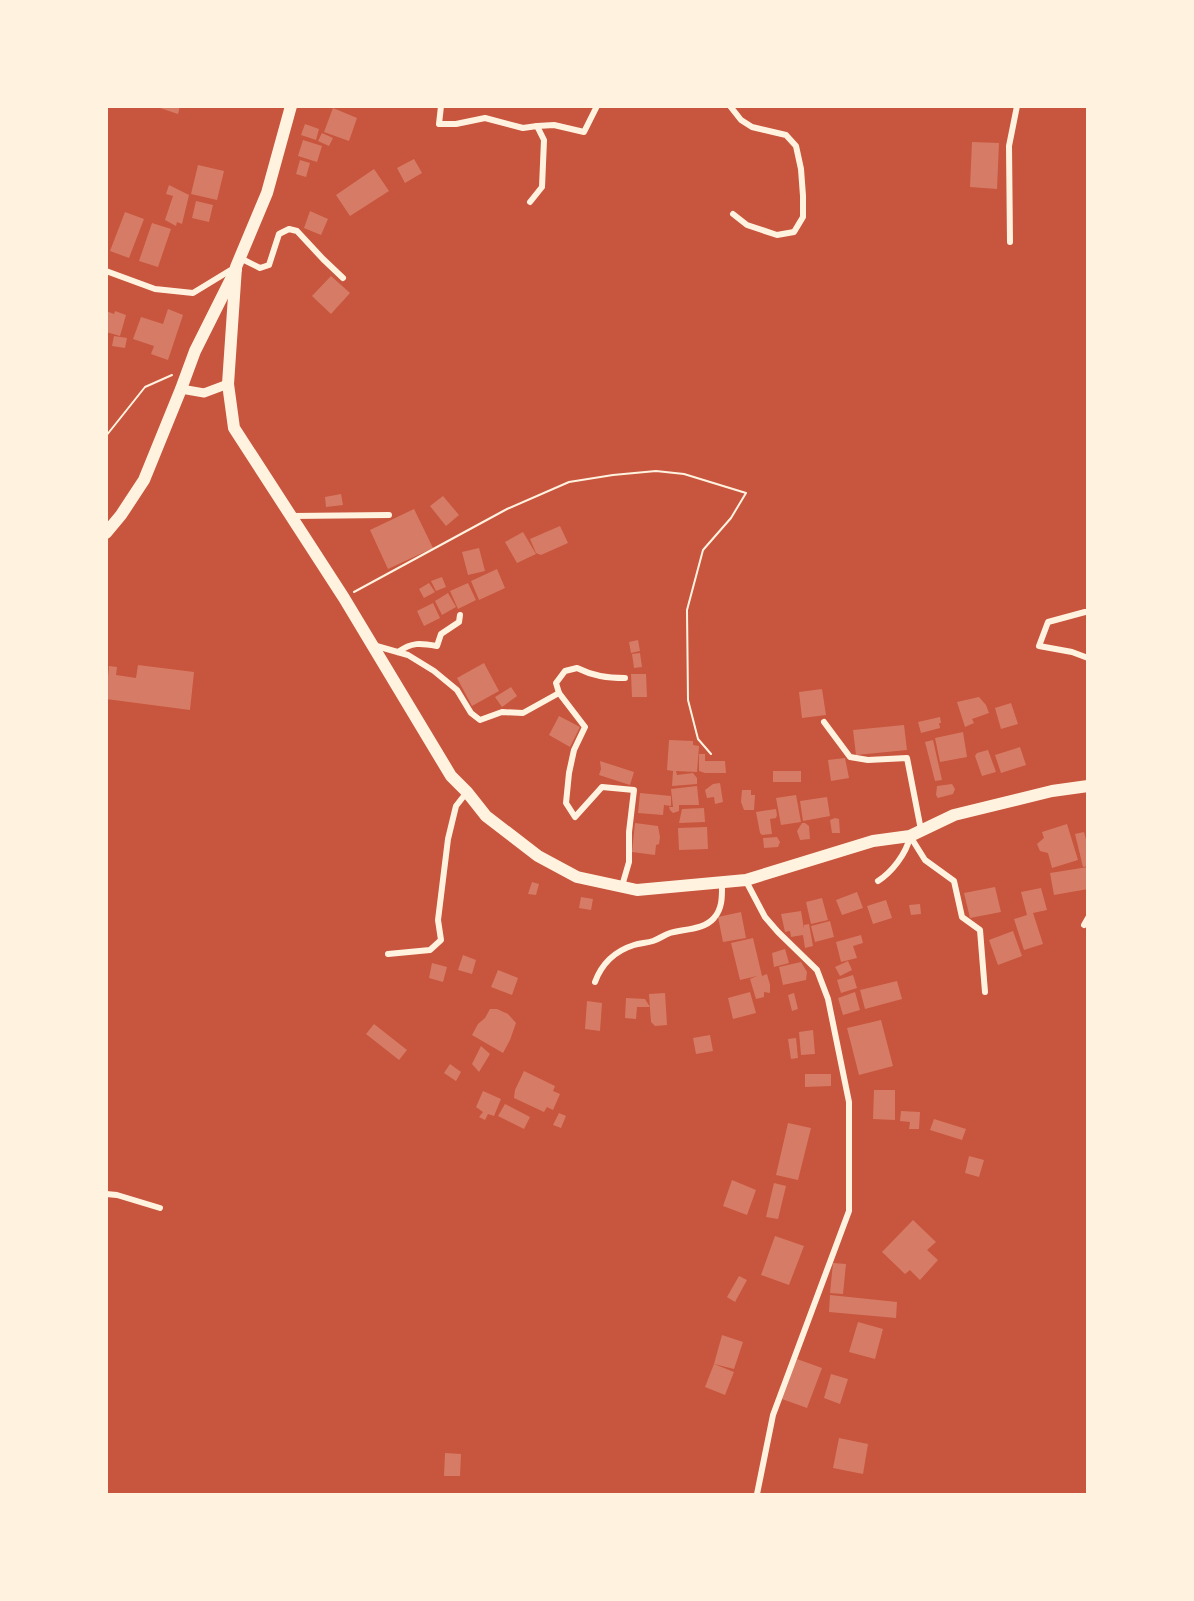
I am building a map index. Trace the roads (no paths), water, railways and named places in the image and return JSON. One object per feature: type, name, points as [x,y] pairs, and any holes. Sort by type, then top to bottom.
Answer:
[{"type":"main road","points":[[106,533],[144,480],[195,351],[238,263],[267,192],[291,106]]},
{"type":"main road","points":[[238,263],[228,384],[234,428],[344,598],[451,776],[486,816],[538,856],[578,877],[637,890],[746,880],[873,841],[916,834],[954,815],[1052,791],[1088,786]]},
{"type":"street","points":[[441,106],[439,124],[456,124],[484,118],[523,128],[554,125],[584,132],[597,106]]},
{"type":"street","points":[[729,106],[741,120],[752,127],[786,135],[796,146],[803,196],[803,217],[794,232],[777,235],[747,225],[733,214]]},
{"type":"street","points":[[1010,242],[1009,146],[1017,106]]},
{"type":"street","points":[[530,201],[542,187],[544,140],[537,126]]},
{"type":"street","points":[[106,271],[155,289],[193,293],[238,263],[260,268],[269,265],[279,234],[289,229],[297,231],[343,278]]},
{"type":"street","points":[[181,389],[204,393],[228,384]]},
{"type":"street","points":[[291,516],[389,515]]},
{"type":"street","points":[[1085,612],[1048,622],[1039,646],[1072,652],[1088,658]]},
{"type":"street","points":[[398,652],[409,644],[437,646],[441,634],[459,622],[460,615]]},
{"type":"street","points":[[372,645],[408,656],[435,671],[457,690],[471,713],[480,720],[502,712],[524,713],[559,693]]},
{"type":"street","points":[[622,886],[629,862],[629,832],[634,790],[602,787],[575,817],[566,803],[569,773],[574,750],[585,728],[559,693],[556,683],[565,671],[577,668],[591,675],[626,678]]},
{"type":"street","points":[[824,722],[850,757],[868,760],[907,758],[916,834],[925,861],[954,881],[962,917],[980,930],[985,993]]},
{"type":"street","points":[[388,954],[430,950],[441,940],[438,920],[448,839],[456,806],[466,792]]},
{"type":"street","points":[[878,881],[902,856],[916,834]]},
{"type":"street","points":[[746,880],[765,917],[817,969],[828,999],[849,1102],[849,1211],[773,1415],[757,1494]]},
{"type":"street","points":[[595,982],[599,969],[609,961],[612,955],[623,949],[652,942],[669,933],[703,925],[713,920],[722,899],[722,882]]},
{"type":"street","points":[[1084,925],[1088,918]]},
{"type":"street","points":[[106,1194],[160,1208]]}]
